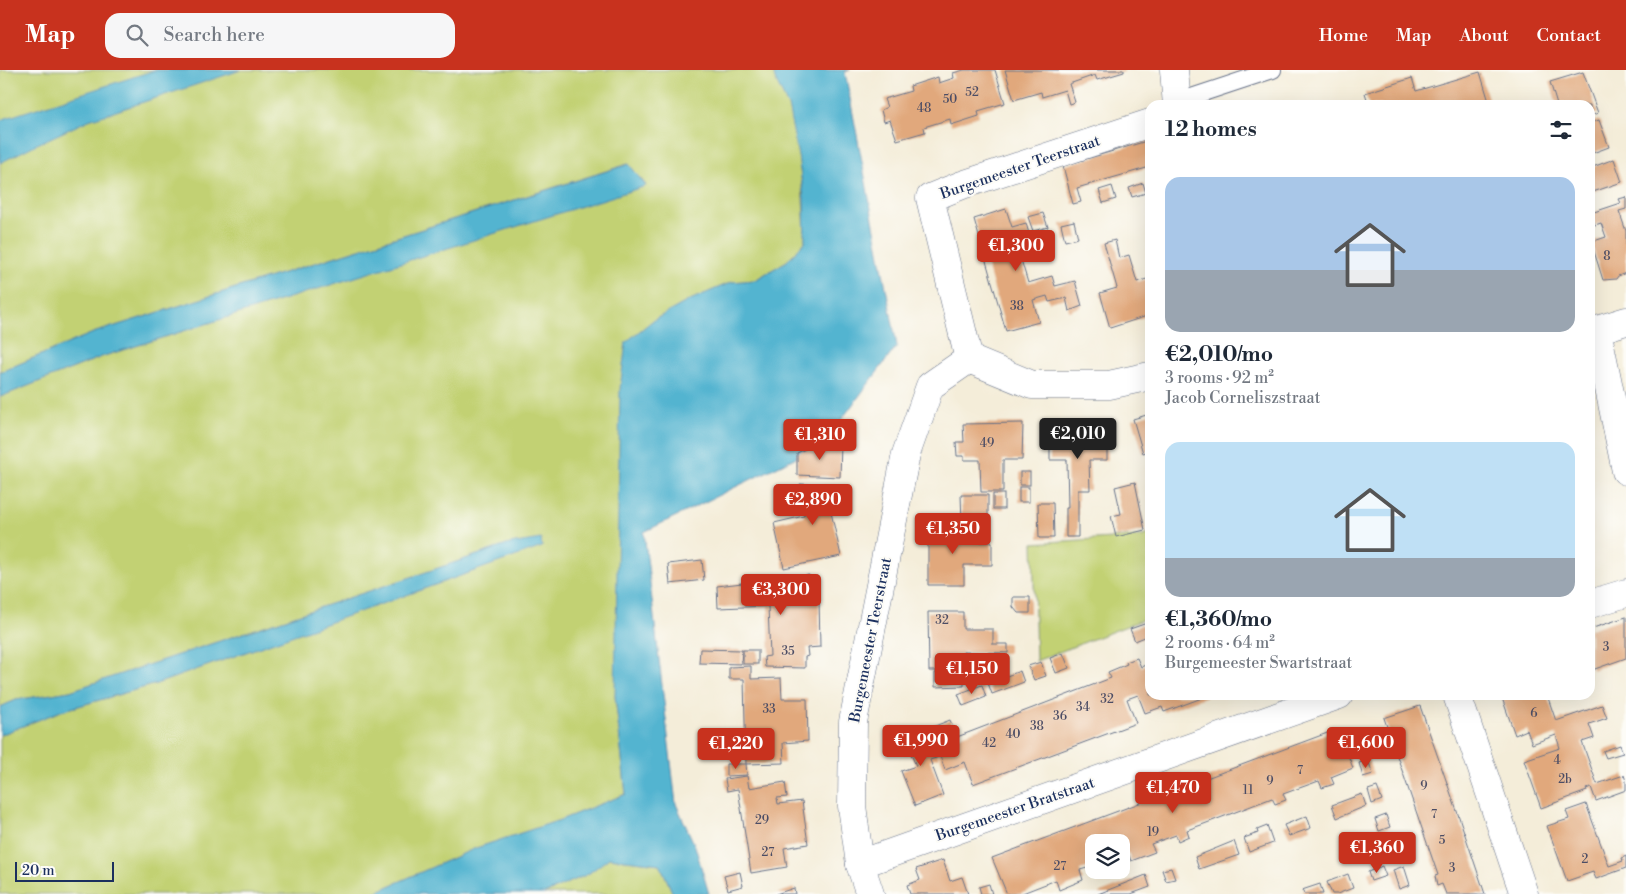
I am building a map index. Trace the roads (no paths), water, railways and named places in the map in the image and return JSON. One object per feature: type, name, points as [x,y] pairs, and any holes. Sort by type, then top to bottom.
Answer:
[{"type":"street","points":[[1174,70],[1177,100]]},
{"type":"street","name":"Burgemeester Teerstraat","points":[[870,894],[860,864],[852,806],[853,722],[906,454],[930,386],[969,359],[930,198],[962,185],[1145,125]]},
{"type":"street","points":[[1595,321],[1626,320]]},
{"type":"street","points":[[1595,330],[1626,471]]},
{"type":"street","points":[[969,359],[1032,385],[1109,385],[1145,377]]},
{"type":"street","points":[[1595,603],[1626,594]]},
{"type":"street","name":"Burgemeester Bratstraat","points":[[860,864],[1325,700]]},
{"type":"street","points":[[1459,700],[1524,894]]},
{"type":"lane","points":[[1188,100],[1273,70]]},
{"type":"water","points":[[155,70],[241,70],[89,120],[0,163],[0,120]]},
{"type":"water","points":[[773,70],[850,70],[845,72],[897,346],[823,444],[644,532],[676,804],[695,846],[709,894],[673,894],[660,864],[609,858],[588,874],[544,894],[371,894],[476,848],[560,820],[626,794],[615,696],[620,389],[626,342],[652,321],[690,300],[732,282],[755,280],[787,261],[805,242],[804,198],[798,156],[788,106],[775,79]]},
{"type":"water","points":[[629,164],[646,186],[104,356],[0,397],[0,372],[93,333]]},
{"type":"water","points":[[541,539],[542,547],[156,684],[61,711],[0,735],[0,707],[16,700],[70,691],[510,544]]}]
